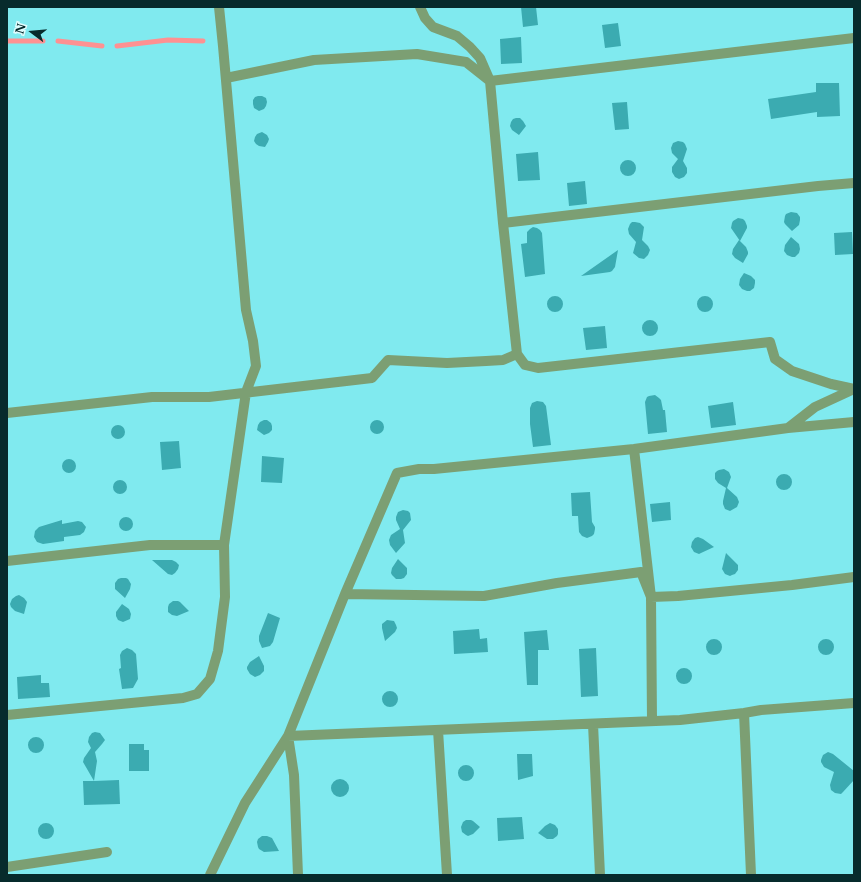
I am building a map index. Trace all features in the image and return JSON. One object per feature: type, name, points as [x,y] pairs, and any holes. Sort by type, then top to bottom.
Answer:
[{"type":"street","points":[[7,716],[183,698],[197,694],[210,678],[218,651],[226,597],[224,545],[246,392],[256,366],[253,342],[246,310],[219,7]]},
{"type":"street","points":[[420,7],[425,18],[433,27],[458,36],[470,47],[480,58],[490,81],[517,354],[525,365],[538,368],[770,342],[775,359],[792,371],[830,384],[854,389]]},
{"type":"street","points":[[226,78],[314,60],[417,54],[466,62],[490,81],[854,38]]},
{"type":"street","points":[[503,223],[854,183]]},
{"type":"street","points":[[7,413],[152,397],[209,396],[372,378],[388,360],[447,363],[503,360],[517,354]]},
{"type":"street","points":[[788,428],[815,407],[854,389]]},
{"type":"street","points":[[210,875],[244,803],[288,736],[345,594],[397,473],[419,469],[434,469],[634,449],[788,428],[854,422]]},
{"type":"street","points":[[634,449],[651,597],[652,721]]},
{"type":"street","points":[[7,562],[150,545],[224,545]]},
{"type":"street","points":[[345,594],[484,596],[557,583],[641,572],[651,597]]},
{"type":"street","points":[[651,597],[678,596],[792,585],[854,577]]},
{"type":"street","points":[[288,736],[680,720],[761,710],[854,703]]},
{"type":"street","points":[[744,713],[751,875]]},
{"type":"street","points":[[593,724],[600,875]]},
{"type":"street","points":[[438,730],[447,875]]},
{"type":"street","points":[[288,736],[294,775],[298,875]]},
{"type":"street","points":[[7,866],[107,852]]},
{"type":"building","points":[[521,7],[536,7],[538,25],[523,27]]},
{"type":"building","points":[[618,23],[621,46],[605,48],[602,25]]},
{"type":"building","points":[[521,37],[522,63],[501,64],[500,39]]},
{"type":"building","points":[[816,83],[839,83],[840,116],[817,117],[817,112],[771,119],[768,99],[816,92]]},
{"type":"building","points":[[258,96],[266,98],[267,102],[264,109],[259,111],[254,108],[253,104],[253,100]]},
{"type":"building","points":[[627,102],[629,129],[615,130],[612,103]]},
{"type":"building","points":[[520,118],[526,126],[519,135],[512,130],[510,126],[513,119]]},
{"type":"building","points":[[262,132],[267,135],[269,139],[265,147],[259,146],[254,141],[257,134]]},
{"type":"building","points":[[678,141],[683,142],[687,149],[683,161],[687,168],[687,173],[684,177],[679,179],[675,177],[672,172],[672,167],[678,159],[672,153],[671,148],[673,143]]},
{"type":"building","points":[[538,152],[540,180],[518,181],[516,154]]},
{"type":"building","points":[[628,160],[634,162],[636,168],[634,174],[628,176],[622,174],[620,168],[622,162]]},
{"type":"building","points":[[585,181],[587,204],[569,206],[567,183]]},
{"type":"building","points":[[791,212],[797,213],[800,217],[799,225],[792,231],[784,222],[786,214]]},
{"type":"building","points":[[738,218],[743,219],[747,226],[740,241],[731,228],[733,221]]},
{"type":"building","points":[[632,222],[640,223],[644,227],[642,240],[650,250],[644,259],[639,258],[633,253],[636,242],[629,234],[628,229]]},
{"type":"building","points":[[533,227],[540,230],[542,233],[545,274],[525,277],[521,244],[527,243],[527,232]]},
{"type":"building","points":[[852,232],[853,254],[835,255],[834,233]]},
{"type":"building","points":[[791,237],[799,244],[800,249],[799,253],[795,257],[787,255],[784,251],[785,245]]},
{"type":"building","points":[[739,240],[746,247],[748,252],[743,263],[732,254],[733,249]]},
{"type":"building","points":[[618,250],[615,267],[612,271],[581,276]]},
{"type":"building","points":[[744,273],[751,276],[755,280],[754,288],[750,291],[742,289],[739,285],[740,279]]},
{"type":"building","points":[[555,296],[561,298],[563,304],[561,310],[555,312],[549,310],[547,304],[549,298]]},
{"type":"building","points":[[705,296],[711,298],[713,304],[711,310],[705,312],[699,310],[697,304],[699,298]]},
{"type":"building","points":[[650,320],[656,322],[658,328],[656,334],[650,336],[644,334],[642,328],[644,322]]},
{"type":"building","points":[[605,326],[607,348],[586,350],[583,328]]},
{"type":"building","points":[[655,395],[661,400],[663,410],[665,410],[667,432],[648,434],[645,402],[647,397]]},
{"type":"building","points":[[537,401],[543,402],[546,406],[551,445],[533,447],[530,424],[530,408],[532,403]]},
{"type":"building","points":[[733,402],[736,425],[711,428],[708,406]]},
{"type":"building","points":[[264,420],[271,423],[272,430],[264,435],[257,430],[260,422]]},
{"type":"building","points":[[374,420],[380,420],[384,424],[384,430],[380,434],[374,434],[370,430],[370,424]]},
{"type":"building","points":[[115,425],[121,425],[125,429],[125,435],[121,439],[115,439],[111,435],[111,429]]},
{"type":"building","points":[[179,441],[181,468],[162,470],[160,442]]},
{"type":"building","points":[[262,456],[284,458],[282,483],[261,482]]},
{"type":"building","points":[[66,459],[72,459],[76,463],[76,469],[72,473],[66,473],[62,469],[62,463]]},
{"type":"building","points":[[724,469],[729,472],[731,477],[727,488],[737,497],[739,502],[737,507],[730,511],[725,509],[723,504],[726,488],[715,479],[715,473]]},
{"type":"building","points":[[784,474],[790,476],[792,482],[790,488],[784,490],[778,488],[776,482],[778,476]]},
{"type":"building","points":[[117,480],[123,480],[127,484],[127,490],[123,494],[117,494],[113,490],[113,484]]},
{"type":"building","points":[[590,492],[592,522],[595,529],[594,534],[587,538],[582,536],[579,532],[578,516],[572,516],[571,493]]},
{"type":"building","points":[[670,502],[671,520],[652,522],[650,504]]},
{"type":"building","points":[[403,510],[410,513],[411,520],[403,530],[405,543],[396,553],[390,545],[389,540],[391,535],[400,529],[396,517],[398,512]]},
{"type":"building","points":[[123,517],[129,517],[133,521],[133,527],[129,531],[123,531],[119,527],[119,521]]},
{"type":"building","points":[[62,520],[62,524],[78,521],[82,522],[86,527],[84,532],[80,535],[64,537],[64,541],[43,544],[37,542],[34,537],[35,531],[39,527]]},
{"type":"building","points":[[698,537],[714,547],[699,554],[694,552],[691,547],[692,542]]},
{"type":"building","points":[[726,553],[738,565],[738,570],[735,574],[730,576],[725,574],[722,569]]},
{"type":"building","points":[[398,559],[407,568],[407,574],[401,579],[396,579],[391,573],[392,568]]},
{"type":"building","points":[[152,560],[172,560],[179,565],[178,569],[172,575],[168,574]]},
{"type":"building","points":[[121,578],[128,579],[131,584],[125,598],[115,589],[115,583]]},
{"type":"building","points":[[19,595],[27,602],[24,614],[15,611],[10,604],[12,599]]},
{"type":"building","points":[[173,601],[180,602],[189,611],[177,616],[172,615],[168,612],[168,607]]},
{"type":"building","points":[[122,604],[129,609],[131,614],[130,619],[123,622],[118,620],[116,616],[116,612]]},
{"type":"building","points":[[268,613],[280,618],[273,642],[270,646],[262,648],[259,641],[259,636]]},
{"type":"building","points":[[387,620],[394,621],[397,628],[395,632],[385,641],[382,624]]},
{"type":"building","points":[[479,629],[480,639],[487,638],[488,652],[454,654],[453,631]]},
{"type":"building","points":[[547,630],[549,650],[538,650],[538,685],[527,685],[524,632]]},
{"type":"building","points":[[714,639],[720,641],[722,647],[720,653],[714,655],[708,653],[706,647],[708,641]]},
{"type":"building","points":[[826,639],[832,641],[834,647],[832,653],[826,655],[820,653],[818,647],[820,641]]},
{"type":"building","points":[[127,648],[136,654],[138,679],[133,688],[122,689],[119,669],[121,668],[120,655],[122,651]]},
{"type":"building","points":[[596,648],[598,696],[581,697],[579,649]]},
{"type":"building","points":[[259,656],[264,666],[264,671],[255,677],[250,674],[247,667],[250,662]]},
{"type":"building","points":[[684,668],[690,670],[692,676],[690,682],[684,684],[678,682],[676,676],[678,670]]},
{"type":"building","points":[[41,675],[41,683],[49,683],[50,697],[18,699],[17,677]]},
{"type":"building","points":[[390,691],[397,696],[398,699],[393,706],[390,707],[383,702],[382,699],[387,692]]},
{"type":"building","points":[[95,732],[100,733],[105,740],[95,752],[97,761],[94,781],[83,762],[91,748],[88,742],[89,737]]},
{"type":"building","points":[[33,737],[39,737],[44,742],[42,751],[39,753],[33,753],[28,748],[28,742]]},
{"type":"building","points":[[129,744],[144,744],[144,750],[149,750],[149,771],[129,771]]},
{"type":"building","points":[[828,752],[833,754],[854,771],[854,780],[841,794],[835,793],[831,790],[830,785],[834,772],[824,767],[821,762],[823,755]]},
{"type":"building","points":[[517,754],[532,754],[533,776],[518,780]]},
{"type":"building","points":[[466,765],[472,767],[474,773],[472,779],[466,781],[460,779],[458,773],[460,767]]},
{"type":"building","points":[[340,779],[346,782],[349,788],[346,794],[340,797],[334,794],[331,788],[334,782]]},
{"type":"building","points":[[119,780],[120,804],[84,805],[83,781]]},
{"type":"building","points":[[522,817],[524,839],[498,841],[497,818]]},
{"type":"building","points":[[466,820],[473,821],[480,827],[473,834],[468,836],[462,832],[461,827],[463,822]]},
{"type":"building","points":[[43,823],[49,823],[54,828],[52,837],[49,839],[43,839],[38,834],[38,828]]},
{"type":"building","points":[[550,823],[555,825],[558,829],[558,834],[553,839],[547,839],[538,833]]},
{"type":"building","points":[[262,836],[272,838],[279,851],[264,852],[259,849],[257,842]]},
{"type":"waterway","points":[[117,46],[168,40],[203,41]]},
{"type":"waterway","points":[[7,41],[43,41]]},
{"type":"waterway","points":[[58,41],[102,46]]}]
